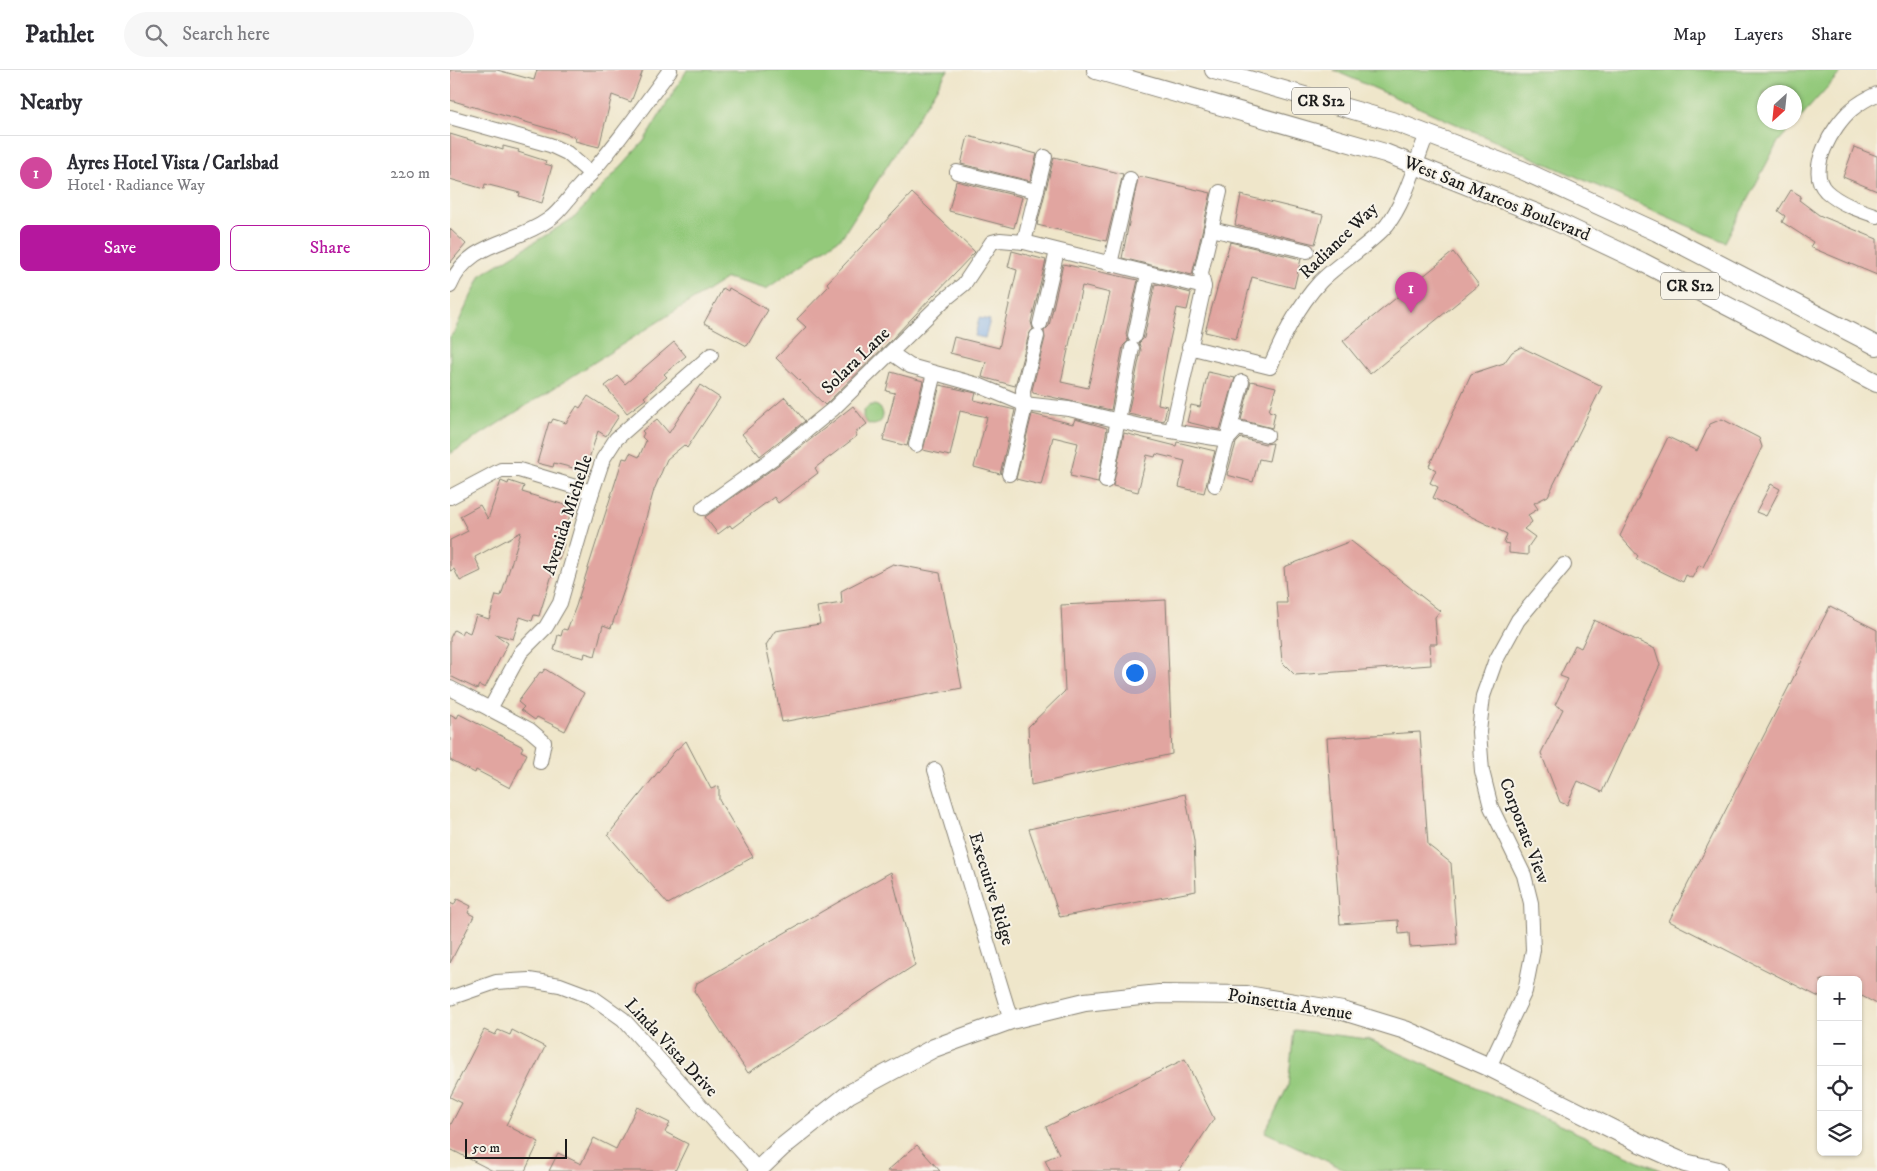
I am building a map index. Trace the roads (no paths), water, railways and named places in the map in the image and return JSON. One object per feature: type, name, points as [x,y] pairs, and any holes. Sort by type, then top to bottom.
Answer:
[{"type":"main road","name":"West San Marcos Boulevard","points":[[1096,70],[1385,153],[1565,225],[1877,383]]},
{"type":"main road","name":"West San Marcos Boulevard","points":[[1214,70],[1396,122],[1578,195],[1877,346]]},
{"type":"main road","name":"Poinsettia Avenue","points":[[758,1171],[781,1148],[849,1094],[934,1048],[1011,1020],[1085,1002],[1160,994],[1247,994],[1356,1015],[1406,1030],[1489,1068],[1640,1143],[1685,1163],[1718,1171]]},
{"type":"street","points":[[450,286],[467,261],[486,246],[526,232],[549,220],[591,174],[627,130],[670,70]]},
{"type":"street","points":[[1877,94],[1864,100],[1840,122],[1828,140],[1819,162],[1818,176],[1825,190],[1842,203],[1877,216]]},
{"type":"street","points":[[450,117],[550,145],[567,153],[591,174]]},
{"type":"street","name":"Radiance Way","points":[[1189,347],[1270,367],[1286,331],[1304,302],[1321,281],[1388,223],[1427,134]]},
{"type":"street","points":[[1024,242],[1045,157]]},
{"type":"street","points":[[958,172],[1036,191]]},
{"type":"street","points":[[1110,264],[1130,179]]},
{"type":"street","points":[[1172,430],[1189,347],[1204,287],[1201,273],[1220,192]]},
{"type":"street","points":[[1211,229],[1307,251]]},
{"type":"street","name":"Solara Lane","points":[[703,508],[773,458],[834,409],[943,301],[964,284],[992,242],[1000,240],[1024,242],[1204,287]]},
{"type":"street","points":[[1009,474],[1024,404],[1023,390],[1057,251]]},
{"type":"street","points":[[1106,481],[1117,429],[1116,421],[1148,274]]},
{"type":"street","points":[[891,353],[910,366],[978,385],[1024,404],[1070,409],[1116,421],[1228,440]]},
{"type":"street","name":"Avenida Michelle","points":[[490,708],[521,652],[546,627],[560,602],[603,459],[616,440],[711,355]]},
{"type":"street","points":[[916,445],[934,373]]},
{"type":"street","points":[[1215,485],[1242,382]]},
{"type":"street","points":[[1228,440],[1238,428],[1267,434]]},
{"type":"street","points":[[450,497],[501,470],[519,470],[592,492]]},
{"type":"street","name":"Corporate View","points":[[1489,1068],[1525,991],[1533,950],[1531,903],[1524,875],[1492,807],[1482,771],[1479,732],[1483,696],[1495,662],[1518,620],[1564,565]]},
{"type":"street","points":[[450,688],[530,730],[544,742],[540,762]]},
{"type":"street","name":"Executive Ridge","points":[[935,770],[1011,1020]]},
{"type":"street","name":"Linda Vista Drive","points":[[450,998],[496,982],[529,980],[560,985],[592,997],[623,1019],[758,1171]]},
{"type":"water","points":[[979,318],[990,320],[985,338],[975,336]]},
{"type":"place","name":"Ayres Hotel Vista / Carlsbad","points":[[1411,313]]}]
